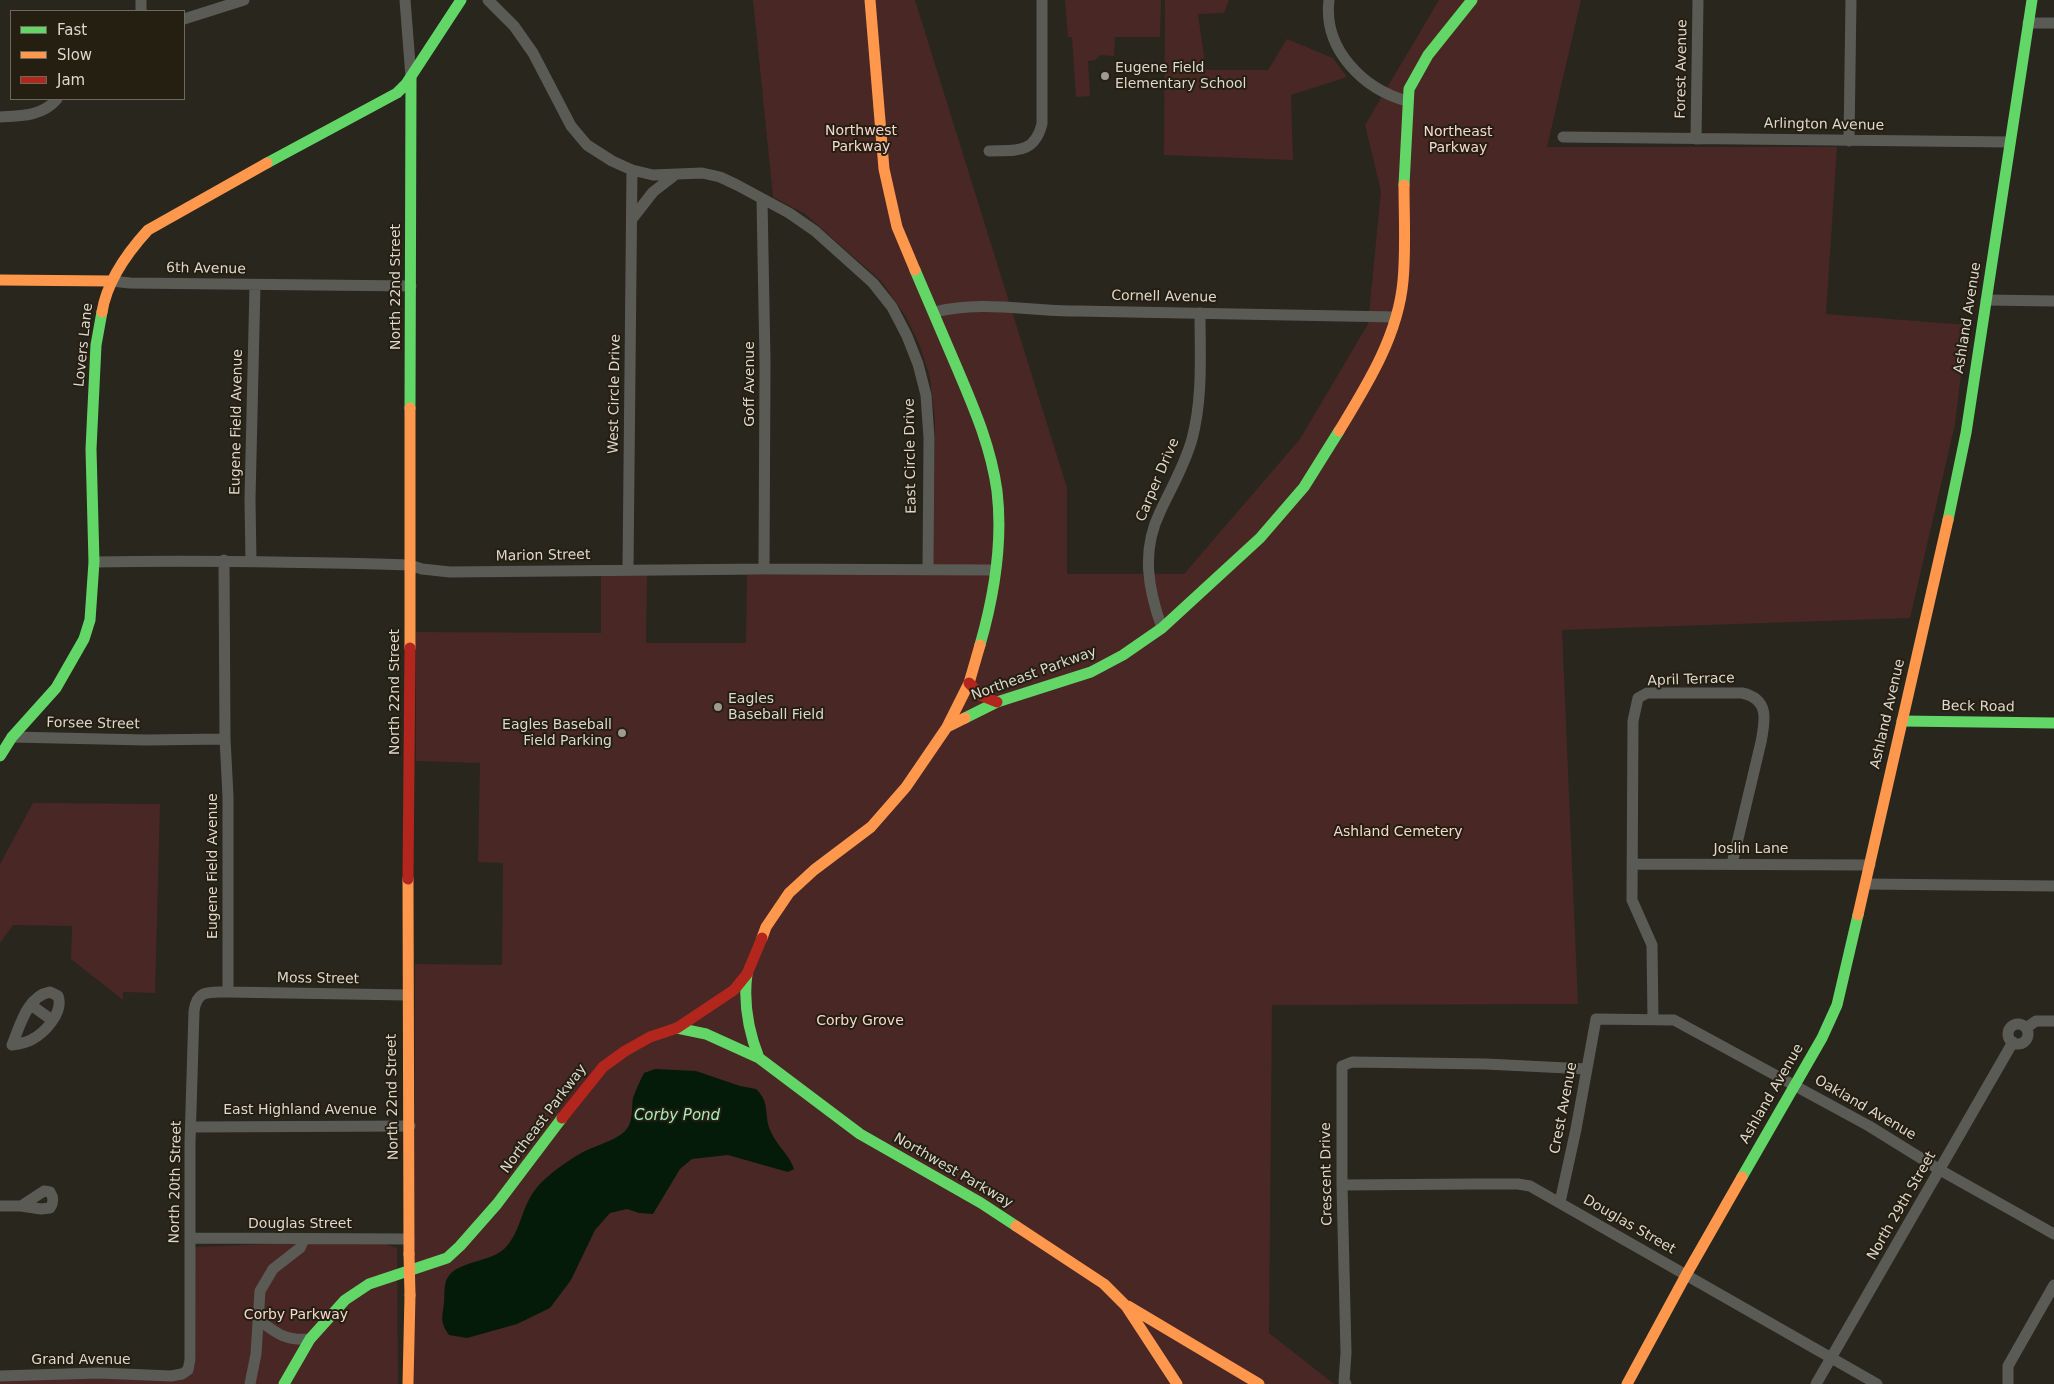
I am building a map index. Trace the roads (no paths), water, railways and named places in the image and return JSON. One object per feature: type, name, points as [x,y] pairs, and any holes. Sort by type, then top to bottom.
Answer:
[{"type":"street","points":[[185,19],[244,0]]},
{"type":"street","name":"North 22nd Street","points":[[405,0],[411,77],[407,995],[410,1126],[408,1384]]},
{"type":"street","name":"Lovers Lane","points":[[0,756],[12,737],[56,688],[84,639],[90,620],[94,562],[90,449],[96,345],[104,298],[111,281],[138,241],[148,230],[396,93],[411,77],[462,0]]},
{"type":"street","name":"East Circle Drive","points":[[488,0],[514,26],[555,92],[571,126],[587,145],[612,161],[632,170],[653,175],[702,173],[720,177],[790,213],[815,231],[862,272],[892,307],[918,364],[926,395],[928,438],[928,570]]},
{"type":"street","points":[[870,0],[877,76],[880,144],[886,182],[900,238],[934,312],[989,447],[998,505],[998,539],[982,636],[969,683],[948,727]]},
{"type":"street","points":[[989,151],[1027,148],[1039,137],[1042,124],[1042,0]]},
{"type":"street","points":[[1329,0],[1328,19],[1332,32],[1342,55],[1354,71],[1377,89],[1390,96],[1407,101]]},
{"type":"street","name":"Northeast Parkway","points":[[310,1338],[345,1300],[370,1284],[447,1258],[481,1224],[603,1067],[625,1051],[650,1037],[677,1028],[734,990],[747,974],[766,927],[776,909],[789,892],[814,870],[871,827],[906,787],[948,727],[973,712],[997,702],[1091,672],[1123,655],[1162,628],[1260,538],[1304,487],[1375,371],[1396,317],[1402,291],[1405,145],[1407,101],[1410,89],[1428,55],[1472,0]]},
{"type":"street","name":"Forest Avenue","points":[[1696,139],[1698,0]]},
{"type":"street","points":[[1849,141],[1851,0]]},
{"type":"street","name":"Ashland Avenue","points":[[1627,1384],[1686,1275],[1796,1085],[1822,1038],[1837,1005],[1866,884],[1964,442],[2032,0]]},
{"type":"street","points":[[2028,23],[2054,23]]},
{"type":"street","points":[[0,116],[29,115],[39,112],[56,100]]},
{"type":"street","name":"Arlington Avenue","points":[[1563,137],[2010,142]]},
{"type":"street","name":"West Circle Drive","points":[[628,569],[632,170]]},
{"type":"street","points":[[632,219],[653,192],[675,175]]},
{"type":"street","name":"Goff Avenue","points":[[762,199],[765,362],[764,569]]},
{"type":"street","name":"6th Avenue","points":[[0,280],[411,286]]},
{"type":"street","name":"Eugene Field Avenue","points":[[251,561],[250,489],[255,285]]},
{"type":"street","points":[[1986,300],[2054,301]]},
{"type":"street","name":"Cornell Avenue","points":[[934,312],[984,305],[1072,311],[1396,317]]},
{"type":"street","name":"Carper Drive","points":[[1162,628],[1151,595],[1149,550],[1158,514],[1180,473],[1192,438],[1199,393],[1200,313]]},
{"type":"street","name":"Marion Street","points":[[94,562],[224,560],[410,566],[422,570],[450,572],[628,569],[994,570]]},
{"type":"street","name":"Eugene Field Avenue","points":[[224,560],[225,739],[228,796],[228,992]]},
{"type":"street","points":[[969,683],[982,696],[997,702]]},
{"type":"street","name":"April Terrace","points":[[1632,864],[1633,721],[1638,698],[1647,693],[1736,693],[1751,695],[1759,702],[1764,710],[1765,722],[1732,864]]},
{"type":"street","name":"Beck Road","points":[[1902,721],[2054,723]]},
{"type":"street","name":"Forsee Street","points":[[12,737],[225,739]]},
{"type":"street","points":[[1632,864],[1632,900],[1652,944],[1653,1020]]},
{"type":"street","name":"Joslin Lane","points":[[1632,864],[1870,865]]},
{"type":"street","points":[[1866,884],[2054,886]]},
{"type":"street","points":[[747,974],[745,1015],[750,1037],[758,1058]]},
{"type":"street","points":[[53,992],[58,996],[60,1001],[57,1015],[44,1030],[31,1040],[6,1046],[31,1005],[44,993],[53,992]]},
{"type":"street","name":"Moss Street","points":[[228,992],[407,995]]},
{"type":"street","name":"North 20th Street","points":[[162,1376],[182,1374],[188,1370],[190,1365],[191,1127],[195,1003],[203,994],[228,992]]},
{"type":"street","points":[[31,1005],[52,1020]]},
{"type":"street","name":"Oakland Avenue","points":[[1596,1019],[1674,1020],[1869,1126],[1940,1170],[2054,1234]]},
{"type":"street","name":"Crest Avenue","points":[[1560,1202],[1596,1019]]},
{"type":"street","name":"North 29th Street","points":[[1816,1384],[2013,1042],[2017,1044],[2024,1042],[2028,1035],[2026,1028],[2036,1021],[2054,1021]]},
{"type":"street","name":"Northwest Parkway","points":[[677,1028],[706,1034],[758,1058],[860,1134],[981,1203],[1104,1284],[1126,1306],[1177,1384]]},
{"type":"street","name":"Crescent Drive","points":[[1346,1384],[1344,1382],[1346,1353],[1342,1185],[1342,1066],[1352,1062],[1531,1065],[1587,1069]]},
{"type":"street","name":"East Highland Avenue","points":[[191,1127],[410,1126]]},
{"type":"street","name":"Douglas Street","points":[[1342,1185],[1518,1184],[1530,1186],[1877,1384]]},
{"type":"street","points":[[0,1206],[21,1206]]},
{"type":"street","name":"Douglas Street","points":[[190,1238],[409,1239]]},
{"type":"street","points":[[250,1384],[256,1354],[260,1292],[273,1269],[300,1248],[304,1239]]},
{"type":"street","points":[[2008,1384],[2008,1366],[2054,1285]]},
{"type":"street","points":[[1126,1306],[1259,1384]]},
{"type":"street","points":[[259,1320],[285,1338],[297,1340],[310,1338]]},
{"type":"street","points":[[284,1384],[310,1338]]},
{"type":"street","name":"Grand Avenue","points":[[0,1376],[99,1373],[162,1376]]},
{"type":"water","name":"Corby Pond","points":[[655,1069],[696,1071],[740,1086],[756,1089],[764,1099],[771,1132],[794,1169],[788,1172],[728,1155],[692,1159],[680,1169],[653,1214],[639,1213],[627,1209],[610,1213],[595,1230],[571,1280],[550,1308],[517,1324],[467,1338],[449,1335],[442,1320],[445,1286],[448,1277],[467,1264],[499,1253],[511,1241],[528,1200],[539,1185],[564,1164],[625,1131],[630,1123],[633,1098],[641,1079],[644,1073]]},
{"type":"place","name":"Eugene Field Elementary School","points":[[1105,76]]},
{"type":"place","name":"Eagles Baseball Field","points":[[718,707]]},
{"type":"place","name":"Eagles Baseball Field Parking","points":[[622,733]]},
{"type":"park label","name":"Ashland Cemetery","points":[[1398,832]]},
{"type":"park label","name":"Corby Grove","points":[[860,1021]]},
{"type":"park label","name":"Corby Parkway","points":[[296,1315]]}]
